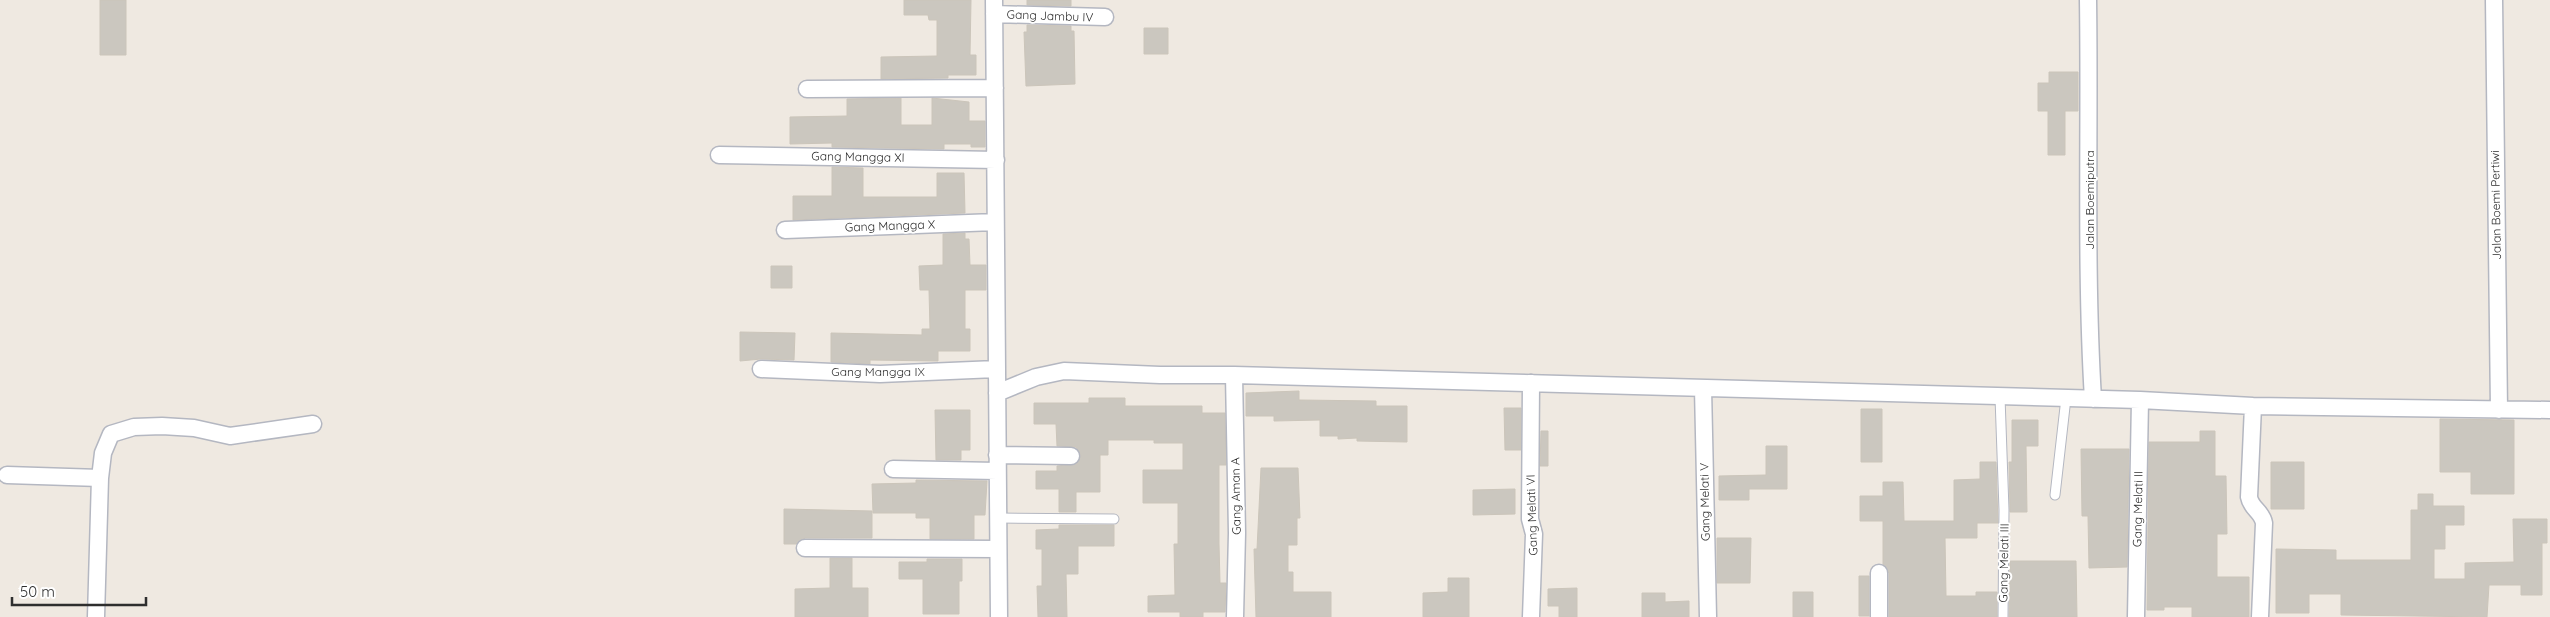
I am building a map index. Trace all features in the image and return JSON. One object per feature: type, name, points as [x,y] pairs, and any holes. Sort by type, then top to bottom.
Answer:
[{"type":"street","name":"Jalan Boemiputra","points":[[2088,0],[2090,138],[2088,323],[2093,399]]},
{"type":"street","name":"Jalan Boemi Pertiwi","points":[[2494,0],[2499,410]]},
{"type":"street","points":[[994,7],[999,617]]},
{"type":"street","name":"Gang Jambu IV","points":[[994,7],[1106,17]]},
{"type":"street","points":[[807,88],[994,88]]},
{"type":"street","name":"Gang Mangga XI","points":[[719,155],[996,160]]},
{"type":"street","name":"Gang Mangga X","points":[[785,230],[995,222]]},
{"type":"street","name":"Gang Mangga IX","points":[[761,369],[880,374],[996,370]]},
{"type":"street","points":[[997,394],[1036,377],[1064,371],[2140,400],[2253,406],[2550,410]]},
{"type":"street","name":"Gang Aman A","points":[[1234,375],[1237,533],[1235,617]]},
{"type":"street","name":"Gang Melati VI","points":[[1531,383],[1530,519],[1534,534],[1531,617]]},
{"type":"street","name":"Gang Melati V","points":[[1703,388],[1708,617]]},
{"type":"street","name":"Gang Melati II","points":[[2136,617],[2140,400]]},
{"type":"street","points":[[2253,406],[2249,497],[2251,506],[2263,517],[2264,523],[2260,617]]},
{"type":"street","points":[[96,617],[102,453],[111,434],[134,428],[194,428],[230,436],[312,424]]},
{"type":"street","points":[[997,455],[1071,456]]},
{"type":"street","points":[[893,469],[997,471]]},
{"type":"street","points":[[7,476],[100,478]]},
{"type":"street","points":[[805,548],[998,550]]},
{"type":"street","points":[[1879,617],[1880,573]]},
{"type":"lane","name":"Gang Melati III","points":[[2000,397],[2004,510],[2003,617]]},
{"type":"lane","points":[[2055,495],[2066,398]]},
{"type":"lane","points":[[999,518],[1114,519]]},
{"type":"building","points":[[100,0],[126,0],[126,55],[100,55]]},
{"type":"building","points":[[904,0],[971,0],[970,55],[976,55],[976,75],[948,75],[948,78],[881,79],[881,57],[937,56],[937,20],[929,20],[928,15],[904,15]]},
{"type":"building","points":[[1027,0],[1071,0],[1071,6],[1027,5]]},
{"type":"building","points":[[1027,25],[1071,26],[1071,31],[1074,31],[1075,84],[1026,86],[1024,32],[1027,32]]},
{"type":"building","points":[[1144,28],[1168,28],[1168,54],[1144,54]]},
{"type":"building","points":[[2049,72],[2078,72],[2078,111],[2065,111],[2065,155],[2048,155],[2048,111],[2038,111],[2038,83],[2049,83]]},
{"type":"building","points":[[901,98],[901,125],[932,125],[932,98],[969,102],[969,121],[985,121],[985,147],[971,147],[971,144],[944,144],[944,149],[832,147],[832,143],[790,144],[790,117],[847,116],[847,99]]},
{"type":"building","points":[[832,167],[863,168],[863,197],[937,197],[937,173],[964,173],[965,213],[793,220],[793,196],[832,196]]},
{"type":"building","points":[[965,233],[965,239],[969,239],[970,265],[986,265],[986,290],[965,290],[965,329],[970,329],[970,351],[938,351],[938,361],[870,360],[870,364],[831,362],[831,333],[922,335],[922,329],[930,329],[929,290],[920,290],[919,266],[943,265],[943,234]]},
{"type":"building","points":[[771,266],[792,266],[792,288],[771,288]]},
{"type":"building","points":[[740,332],[795,333],[794,360],[761,359],[740,361]]},
{"type":"building","points":[[1299,391],[1299,400],[1376,401],[1376,406],[1407,406],[1407,442],[1357,441],[1357,438],[1338,439],[1338,436],[1320,436],[1320,420],[1274,421],[1274,416],[1246,416],[1246,393]]},
{"type":"building","points":[[1089,398],[1125,398],[1125,406],[1202,406],[1202,413],[1225,413],[1226,465],[1219,465],[1219,544],[1220,583],[1226,583],[1225,612],[1203,612],[1203,617],[1180,617],[1180,612],[1148,612],[1148,596],[1175,595],[1174,544],[1178,544],[1178,503],[1143,503],[1143,470],[1183,470],[1183,443],[1154,443],[1154,440],[1108,440],[1108,455],[1100,455],[1100,492],[1076,492],[1076,512],[1059,512],[1059,489],[1036,489],[1036,471],[1057,471],[1057,466],[1076,464],[1081,456],[1076,447],[1057,446],[1056,424],[1034,424],[1034,403],[1089,403]]},
{"type":"building","points":[[1504,408],[1521,408],[1521,450],[1505,450]]},
{"type":"building","points":[[1861,409],[1882,409],[1882,462],[1861,462]]},
{"type":"building","points":[[935,410],[970,410],[970,450],[961,450],[961,460],[936,460]]},
{"type":"building","points":[[2440,419],[2514,420],[2514,494],[2471,494],[2471,472],[2440,472]]},
{"type":"building","points":[[2012,420],[2038,420],[2038,446],[2026,446],[2027,512],[2010,512],[2009,462],[2012,462]]},
{"type":"building","points":[[1541,431],[1548,431],[1548,466],[1540,466]]},
{"type":"building","points":[[2200,431],[2215,431],[2215,476],[2226,476],[2227,534],[2217,534],[2217,577],[2249,577],[2249,617],[2192,617],[2192,607],[2164,607],[2164,610],[2147,610],[2149,442],[2200,442]]},
{"type":"building","points":[[1766,446],[1787,446],[1787,489],[1749,489],[1749,500],[1719,500],[1719,476],[1766,475]]},
{"type":"building","points":[[2081,449],[2129,449],[2127,567],[2089,568],[2088,516],[2082,516]]},
{"type":"building","points":[[1980,462],[1996,462],[1998,523],[1977,523],[1977,538],[1945,538],[1946,596],[1976,596],[1976,592],[1997,592],[1997,617],[1889,617],[1889,573],[1883,564],[1883,521],[1860,521],[1860,496],[1883,496],[1883,482],[1903,482],[1904,521],[1954,521],[1954,480],[1980,479]]},
{"type":"building","points":[[2271,462],[2304,462],[2304,509],[2271,509]]},
{"type":"building","points":[[1261,468],[1298,468],[1300,518],[1297,518],[1297,545],[1288,545],[1288,572],[1293,572],[1293,592],[1331,592],[1331,617],[1256,617],[1254,549],[1257,549]]},
{"type":"building","points":[[916,480],[987,481],[985,515],[974,515],[974,539],[930,539],[930,518],[916,518],[916,513],[873,513],[872,484],[916,483]]},
{"type":"building","points":[[1515,489],[1515,514],[1473,515],[1473,490]]},
{"type":"building","points":[[2418,494],[2433,494],[2433,506],[2464,506],[2464,525],[2445,525],[2445,549],[2434,549],[2434,579],[2465,579],[2465,563],[2514,562],[2513,519],[2547,519],[2547,543],[2542,543],[2542,595],[2521,595],[2521,585],[2489,585],[2487,617],[2341,615],[2341,594],[2309,594],[2309,613],[2276,613],[2276,549],[2336,550],[2336,560],[2411,560],[2411,510],[2418,510]]},
{"type":"building","points":[[784,509],[872,511],[872,538],[805,538],[796,544],[784,544]]},
{"type":"building","points":[[1059,525],[1114,525],[1114,546],[1078,546],[1078,574],[1066,574],[1067,617],[1038,617],[1037,586],[1042,586],[1042,549],[1036,549],[1036,530],[1059,529]]},
{"type":"building","points":[[1717,538],[1751,538],[1750,583],[1717,583]]},
{"type":"building","points":[[830,558],[852,558],[852,588],[868,588],[868,617],[795,617],[795,589],[830,588]]},
{"type":"building","points":[[927,559],[962,559],[962,581],[959,581],[959,614],[923,614],[923,579],[899,579],[899,562],[927,562]]},
{"type":"building","points":[[2010,561],[2076,561],[2077,617],[2009,617]]},
{"type":"building","points":[[1859,576],[1869,576],[1869,616],[1859,616]]},
{"type":"building","points":[[1448,578],[1469,578],[1469,617],[1423,617],[1423,593],[1448,592]]},
{"type":"building","points":[[1577,588],[1577,617],[1559,617],[1559,606],[1548,606],[1548,589]]},
{"type":"building","points":[[1793,592],[1813,592],[1813,617],[1793,617]]},
{"type":"building","points":[[1642,593],[1665,593],[1665,602],[1689,601],[1689,617],[1642,617]]}]
